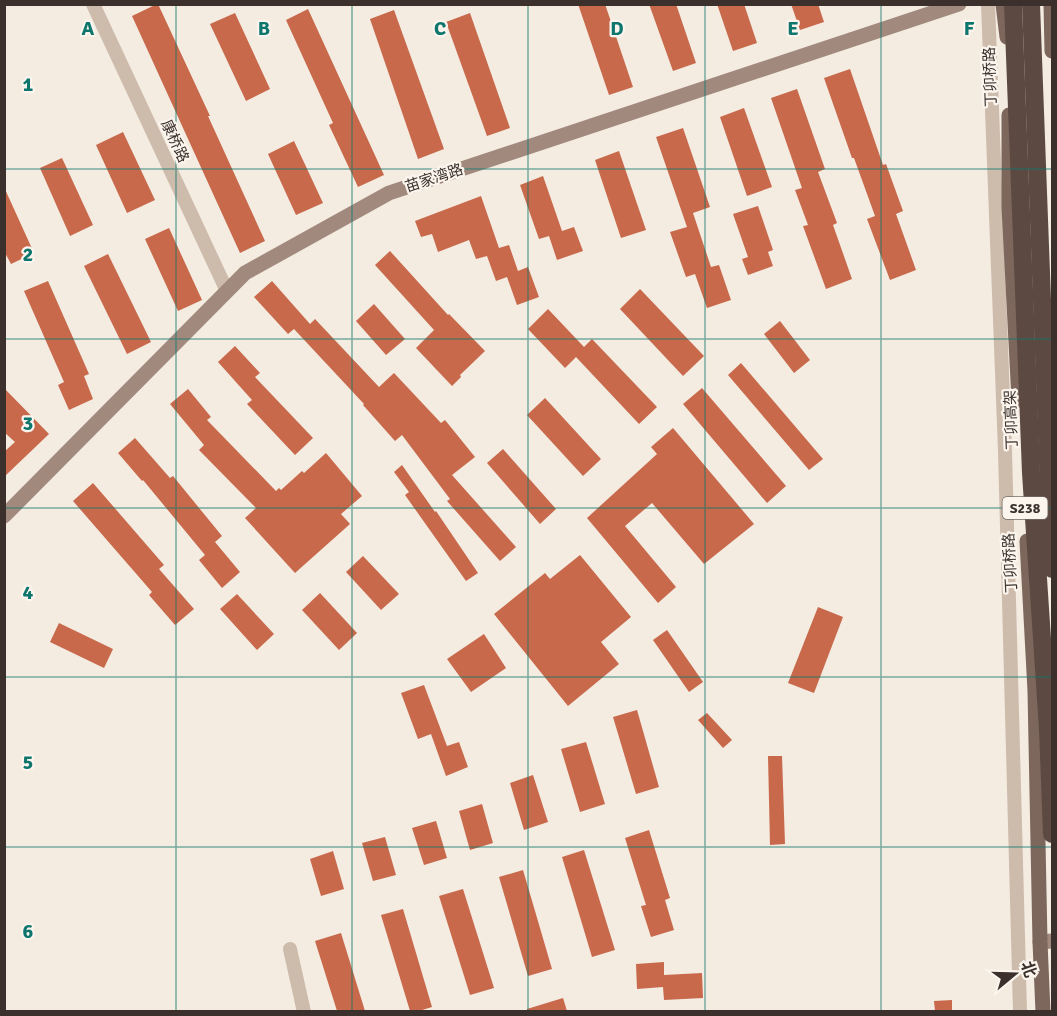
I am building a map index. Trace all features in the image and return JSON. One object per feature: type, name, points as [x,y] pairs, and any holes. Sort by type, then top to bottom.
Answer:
[{"type":"highway","name":"丁卯高架","points":[[1012,4],[1031,473],[1053,834]]},
{"type":"highway","name":"S238","points":[[1031,4],[1053,569]]},
{"type":"main road","name":"丁卯桥路","points":[[1003,4],[1008,55],[1010,207],[1046,942],[1043,1011]]},
{"type":"main road","points":[[1051,4],[1053,51]]},
{"type":"street","name":"康桥路","points":[[93,4],[227,291]]},
{"type":"street","name":"苗家湾路","points":[[4,516],[245,273],[389,193],[959,4]]},
{"type":"street","points":[[988,4],[1005,463],[1020,1011]]},
{"type":"street","points":[[290,949],[304,1011]]},
{"type":"building","points":[[158,4],[265,241],[240,253],[132,16]]},
{"type":"building","points":[[578,4],[605,4],[633,87],[609,95]]},
{"type":"building","points":[[649,4],[676,4],[696,63],[673,71]]},
{"type":"building","points":[[717,4],[744,4],[757,43],[733,51]]},
{"type":"building","points":[[791,4],[818,4],[824,22],[800,30]]},
{"type":"building","points":[[308,9],[384,175],[358,187],[329,125],[333,123],[286,20]]},
{"type":"building","points":[[394,10],[444,149],[418,159],[370,19]]},
{"type":"building","points":[[235,13],[270,89],[246,101],[210,24]]},
{"type":"building","points":[[470,13],[510,128],[487,136],[446,22]]},
{"type":"building","points":[[850,69],[883,165],[886,164],[903,211],[896,214],[916,270],[890,280],[867,219],[875,216],[824,78]]},
{"type":"building","points":[[797,89],[825,169],[818,172],[837,223],[833,225],[852,279],[826,289],[803,226],[808,225],[795,190],[802,188],[771,98]]},
{"type":"building","points":[[744,108],[772,187],[747,196],[720,117]]},
{"type":"building","points":[[683,128],[710,207],[693,213],[711,267],[719,265],[731,300],[707,308],[695,274],[686,277],[670,232],[687,227],[656,137]]},
{"type":"building","points":[[123,132],[155,200],[127,213],[96,145]]},
{"type":"building","points":[[294,141],[323,203],[296,215],[268,154]]},
{"type":"building","points":[[619,151],[646,230],[621,238],[595,160]]},
{"type":"building","points":[[62,158],[93,225],[70,236],[40,168]]},
{"type":"building","points":[[543,176],[562,231],[574,227],[583,251],[557,260],[549,236],[539,239],[520,185]]},
{"type":"building","points":[[4,187],[34,253],[11,264],[4,251]]},
{"type":"building","points":[[481,196],[499,248],[509,245],[518,271],[528,267],[539,297],[517,305],[507,277],[496,281],[487,256],[476,259],[469,240],[438,252],[432,234],[421,237],[415,221]]},
{"type":"building","points":[[758,206],[773,250],[768,252],[773,266],[748,275],[742,259],[748,257],[733,214]]},
{"type":"building","points":[[169,228],[202,300],[178,311],[145,239]]},
{"type":"building","points":[[390,251],[448,315],[485,351],[452,386],[416,348],[434,330],[375,265]]},
{"type":"building","points":[[108,254],[151,342],[127,354],[84,266]]},
{"type":"building","points":[[48,281],[89,374],[84,376],[93,399],[69,410],[58,385],[64,382],[24,291]]},
{"type":"building","points":[[272,281],[310,324],[315,319],[379,387],[394,373],[441,423],[445,420],[475,457],[452,475],[516,547],[500,561],[447,501],[450,499],[402,435],[395,441],[294,329],[288,334],[254,297]]},
{"type":"building","points":[[640,289],[704,356],[683,376],[620,309]]},
{"type":"building","points":[[374,304],[405,339],[386,355],[356,321]]},
{"type":"building","points":[[548,309],[584,347],[592,339],[657,407],[639,424],[576,357],[565,368],[528,329]]},
{"type":"building","points":[[780,321],[810,360],[794,373],[764,334]]},
{"type":"building","points":[[235,346],[260,373],[255,377],[313,438],[295,455],[247,404],[252,400],[218,362]]},
{"type":"building","points":[[741,363],[823,459],[809,470],[728,375]]},
{"type":"building","points":[[4,388],[49,434],[4,477],[4,452],[15,442],[4,432]]},
{"type":"building","points":[[702,388],[786,486],[767,503],[683,404]]},
{"type":"building","points":[[188,389],[211,417],[207,420],[276,491],[279,488],[281,490],[302,471],[304,473],[326,453],[362,496],[341,514],[350,524],[295,573],[245,518],[256,508],[199,450],[204,445],[170,404]]},
{"type":"building","points":[[545,398],[601,459],[583,476],[527,415]]},
{"type":"building","points":[[673,428],[754,524],[704,564],[652,503],[625,526],[676,587],[658,603],[587,518],[657,454],[651,447]]},
{"type":"building","points":[[135,438],[170,478],[173,476],[222,536],[215,542],[240,572],[222,588],[199,560],[205,555],[118,453]]},
{"type":"building","points":[[503,449],[556,509],[540,524],[487,463]]},
{"type":"building","points":[[402,465],[478,573],[466,581],[405,495],[409,492],[394,472]]},
{"type":"building","points":[[93,483],[164,565],[159,569],[194,609],[175,625],[149,595],[152,592],[73,501]]},
{"type":"building","points":[[580,555],[631,617],[601,642],[619,664],[568,706],[494,614],[545,573],[550,579]]},
{"type":"building","points":[[363,556],[399,594],[381,610],[346,572]]},
{"type":"building","points":[[320,593],[357,633],[339,650],[302,610]]},
{"type":"building","points":[[237,594],[274,634],[257,650],[220,609]]},
{"type":"building","points":[[818,607],[843,617],[814,693],[788,683]]},
{"type":"building","points":[[59,623],[113,649],[104,668],[50,642]]},
{"type":"building","points":[[667,630],[703,682],[689,692],[653,640]]},
{"type":"building","points":[[484,634],[506,668],[471,692],[447,659]]},
{"type":"building","points":[[424,685],[447,746],[459,742],[468,767],[446,776],[431,734],[418,739],[401,693]]},
{"type":"building","points":[[637,710],[659,787],[636,794],[613,717]]},
{"type":"building","points":[[707,713],[732,740],[723,748],[698,720]]},
{"type":"building","points":[[586,742],[605,804],[580,812],[561,749]]},
{"type":"building","points":[[768,756],[782,756],[785,844],[770,845]]},
{"type":"building","points":[[533,775],[548,822],[524,830],[510,783]]},
{"type":"building","points":[[482,804],[493,843],[470,850],[459,811]]},
{"type":"building","points":[[436,821],[447,858],[424,865],[412,828]]},
{"type":"building","points":[[649,830],[670,898],[665,900],[674,930],[651,937],[641,906],[646,905],[625,838]]},
{"type":"building","points":[[385,837],[396,875],[373,881],[362,843]]},
{"type":"building","points":[[584,850],[615,950],[592,957],[562,857]]},
{"type":"building","points":[[333,851],[344,889],[321,896],[310,859]]},
{"type":"building","points":[[523,870],[552,969],[528,976],[499,877]]},
{"type":"building","points":[[463,889],[494,988],[470,995],[439,896]]},
{"type":"building","points":[[403,909],[432,1007],[419,1011],[410,1011],[381,915]]},
{"type":"building","points":[[341,933],[365,1011],[337,1011],[315,941]]},
{"type":"building","points":[[664,962],[664,975],[702,973],[703,998],[664,1000],[663,987],[637,989],[636,964]]},
{"type":"building","points":[[563,998],[567,1011],[527,1011],[527,1009]]},
{"type":"building","points":[[952,1000],[952,1011],[935,1011],[934,1001]]}]
